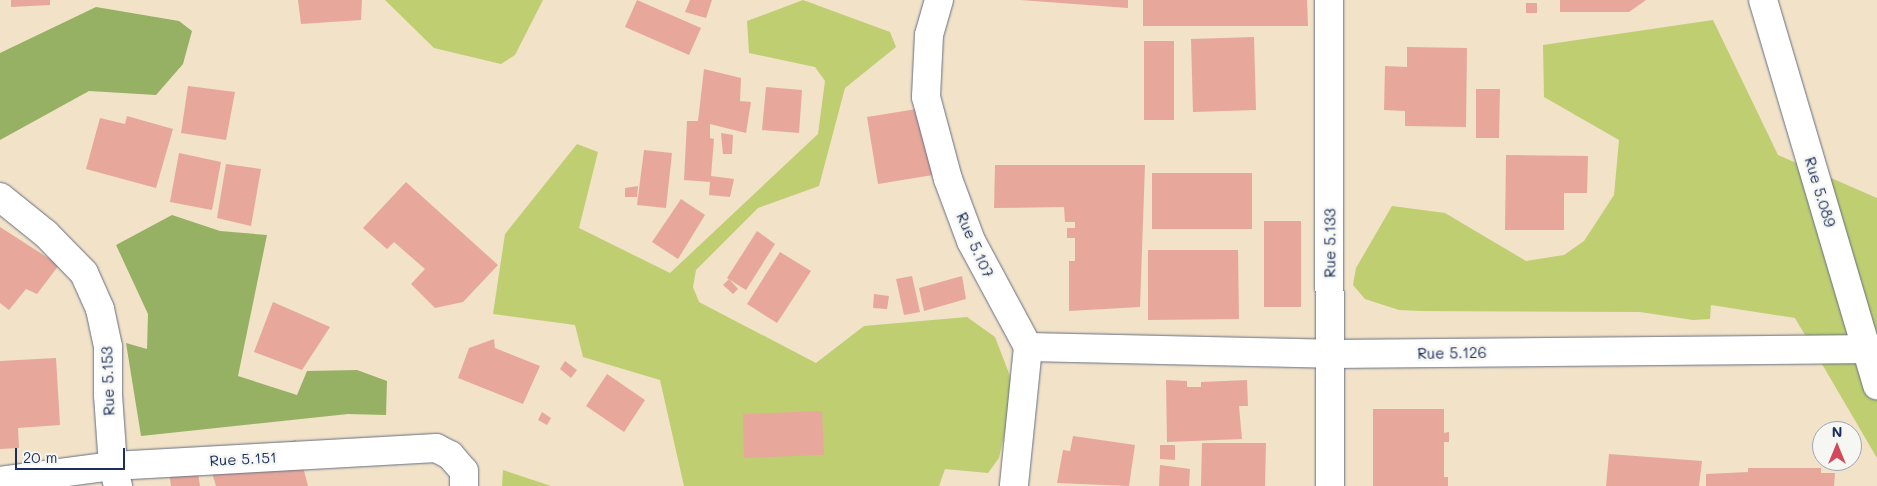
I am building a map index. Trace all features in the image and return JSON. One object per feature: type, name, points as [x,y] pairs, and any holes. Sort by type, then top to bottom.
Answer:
[{"type":"street","name":"Rue 5.107","points":[[939,0],[929,35],[926,97],[948,179],[971,241],[1028,347]]},
{"type":"street","name":"Rue 5.133","points":[[1329,0],[1330,486]]},
{"type":"street","name":"Rue 5.089","points":[[1763,0],[1872,349],[1877,385]]},
{"type":"street","name":"Rue 5.153","points":[[0,197],[46,234],[84,273],[100,309],[108,347],[115,476]]},
{"type":"street","name":"Rue 5.126","points":[[1028,347],[1330,354],[1872,349]]},
{"type":"street","points":[[1014,486],[1028,347]]},
{"type":"street","name":"Rue 5.151","points":[[0,481],[115,476],[436,448],[450,455],[464,471],[464,486]]},
{"type":"green space","points":[[385,0],[543,0],[515,55],[501,64],[434,48]]},
{"type":"green space","points":[[803,0],[890,32],[896,47],[845,88],[819,186],[758,208],[696,270],[693,287],[699,302],[816,363],[864,326],[967,317],[995,337],[1015,389],[999,458],[988,473],[945,469],[939,486],[684,486],[660,380],[583,357],[575,325],[493,314],[505,234],[577,144],[598,152],[579,228],[670,273],[818,134],[825,81],[815,67],[749,53],[747,21]]},
{"type":"green space","points":[[96,7],[179,21],[192,31],[183,64],[156,95],[89,91],[0,140],[0,53]]},
{"type":"green space","points":[[1713,20],[1778,155],[1877,198],[1877,458],[1862,432],[1862,421],[1855,421],[1795,318],[1711,305],[1710,319],[1693,320],[1640,312],[1399,310],[1365,299],[1353,285],[1356,268],[1392,206],[1445,213],[1526,261],[1564,255],[1584,241],[1614,195],[1619,140],[1544,97],[1543,45]]},
{"type":"green space","points":[[172,215],[220,231],[267,235],[238,376],[297,395],[307,371],[357,370],[387,381],[386,415],[348,414],[141,436],[126,343],[147,349],[148,314],[116,245]]},
{"type":"green space","points":[[503,470],[551,486],[502,486]]},
{"type":"building","points":[[11,0],[50,0],[50,5],[11,7]]},
{"type":"building","points":[[298,0],[362,0],[361,20],[301,24]]},
{"type":"building","points":[[637,0],[701,28],[689,55],[625,27]]},
{"type":"building","points":[[690,0],[712,0],[706,18],[685,12]]},
{"type":"building","points":[[1020,0],[1128,0],[1128,8]]},
{"type":"building","points":[[1143,0],[1307,0],[1308,26],[1143,26]]},
{"type":"building","points":[[1560,0],[1646,0],[1629,12],[1560,12]]},
{"type":"building","points":[[1526,3],[1537,3],[1537,13],[1526,13]]},
{"type":"building","points":[[1254,37],[1256,110],[1193,112],[1191,39]]},
{"type":"building","points":[[1144,41],[1174,41],[1174,120],[1144,120]]},
{"type":"building","points":[[1407,47],[1467,48],[1466,127],[1405,126],[1405,111],[1384,110],[1385,66],[1407,67]]},
{"type":"building","points":[[704,69],[741,78],[740,101],[751,102],[746,133],[710,124],[710,138],[714,139],[711,176],[734,179],[730,197],[709,195],[710,182],[684,180],[687,121],[698,121]]},
{"type":"building","points":[[188,86],[235,92],[226,140],[181,133]]},
{"type":"building","points":[[766,87],[802,90],[799,133],[762,130]]},
{"type":"building","points":[[1476,89],[1500,89],[1499,138],[1476,138]]},
{"type":"building","points":[[929,107],[939,174],[878,184],[867,117]]},
{"type":"building","points":[[127,116],[173,129],[156,188],[86,169],[100,118],[125,124]]},
{"type":"building","points":[[721,133],[733,135],[732,154],[723,154]]},
{"type":"building","points":[[644,150],[672,153],[666,208],[637,205]]},
{"type":"building","points":[[179,153],[221,162],[212,210],[170,202]]},
{"type":"building","points":[[1506,155],[1588,156],[1587,193],[1564,193],[1564,230],[1505,230]]},
{"type":"building","points":[[226,164],[261,169],[251,226],[217,218]]},
{"type":"building","points":[[995,165],[1145,165],[1140,307],[1069,311],[1069,261],[1075,261],[1075,238],[1067,238],[1067,228],[1075,228],[1075,222],[1065,222],[1064,207],[994,208]]},
{"type":"building","points":[[1152,173],[1252,173],[1252,229],[1152,229]]},
{"type":"building","points":[[406,182],[498,265],[463,302],[435,308],[411,284],[425,269],[394,242],[387,249],[363,228]]},
{"type":"building","points":[[638,186],[637,197],[625,197],[625,188]]},
{"type":"building","points":[[681,199],[705,215],[678,259],[652,242]]},
{"type":"building","points":[[1264,221],[1301,221],[1301,307],[1264,307]]},
{"type":"building","points":[[0,227],[59,265],[37,294],[26,289],[9,310],[0,303]]},
{"type":"building","points":[[757,231],[775,244],[746,290],[727,278]]},
{"type":"building","points":[[1148,250],[1238,250],[1239,319],[1148,320]]},
{"type":"building","points":[[780,252],[811,271],[777,323],[747,304]]},
{"type":"building","points":[[912,276],[920,312],[904,315],[896,279]]},
{"type":"building","points":[[962,276],[966,299],[924,311],[919,288]]},
{"type":"building","points":[[729,279],[738,289],[733,294],[723,285]]},
{"type":"building","points":[[874,294],[889,296],[887,309],[873,308]]},
{"type":"building","points":[[273,302],[330,327],[302,370],[254,352]]},
{"type":"building","points":[[494,339],[495,348],[540,366],[523,404],[458,378],[469,348]]},
{"type":"building","points":[[56,358],[60,425],[18,428],[19,448],[0,449],[0,361]]},
{"type":"building","points":[[565,361],[577,370],[571,378],[560,369]]},
{"type":"building","points":[[607,374],[645,400],[624,432],[586,406]]},
{"type":"building","points":[[1166,380],[1187,381],[1187,387],[1201,387],[1201,382],[1247,380],[1248,406],[1239,406],[1242,439],[1167,442]]},
{"type":"building","points":[[1373,409],[1444,409],[1444,433],[1449,432],[1449,442],[1444,442],[1444,477],[1448,477],[1448,486],[1373,486]]},
{"type":"building","points":[[822,411],[824,455],[744,458],[743,414]]},
{"type":"building","points":[[542,412],[551,418],[547,425],[538,420]]},
{"type":"building","points":[[1073,436],[1135,445],[1129,486],[1057,483],[1063,450],[1070,451]]},
{"type":"building","points":[[296,440],[308,486],[216,486],[209,463]]},
{"type":"building","points":[[1202,443],[1266,443],[1265,486],[1201,486]]},
{"type":"building","points":[[1160,445],[1175,445],[1175,460],[1160,459]]},
{"type":"building","points":[[1609,454],[1702,461],[1699,486],[1606,486]]},
{"type":"building","points":[[1160,465],[1190,469],[1189,486],[1159,486]]},
{"type":"building","points":[[197,467],[200,486],[171,486],[169,473]]},
{"type":"building","points":[[1748,468],[1812,468],[1812,471],[1821,471],[1821,473],[1835,473],[1834,486],[1706,486],[1706,474],[1748,472]]}]
